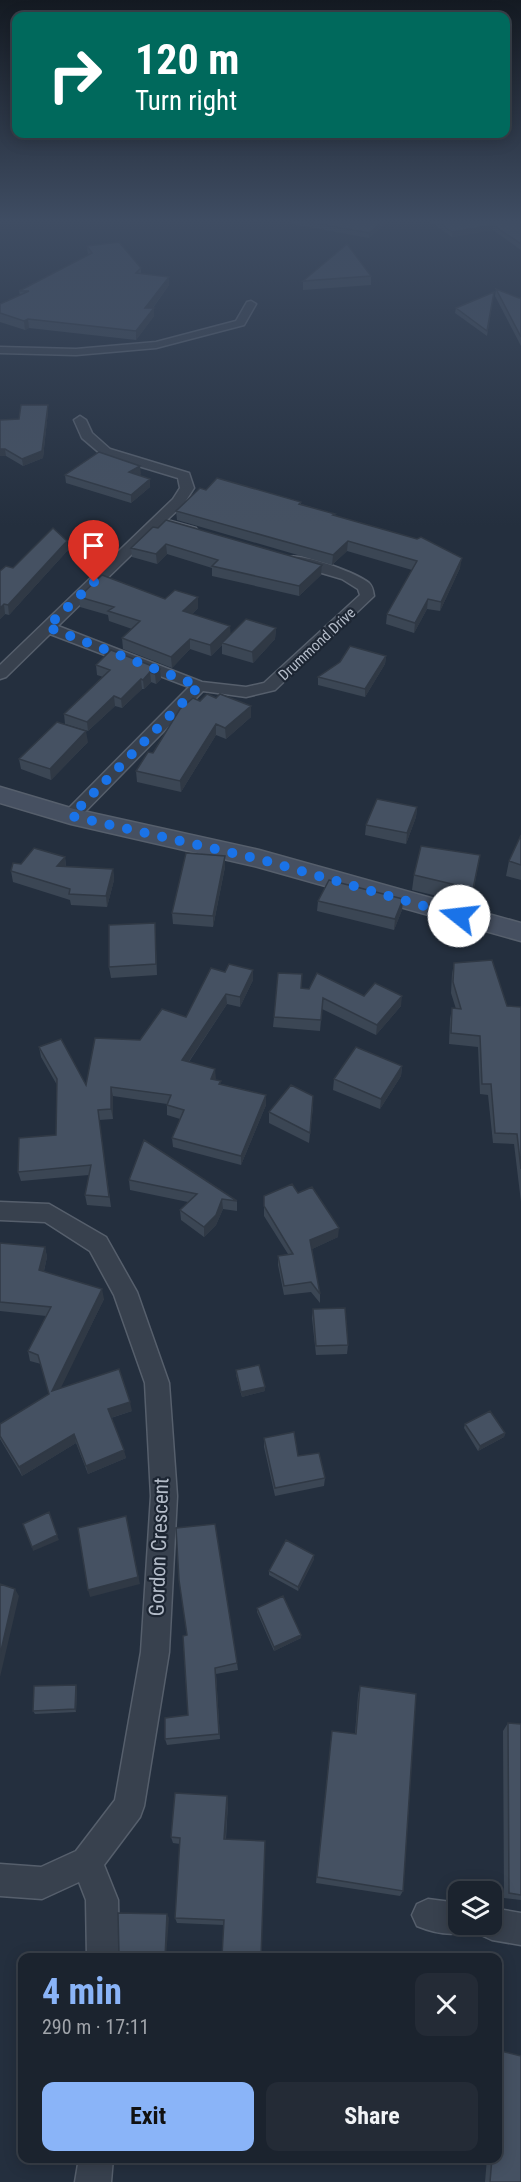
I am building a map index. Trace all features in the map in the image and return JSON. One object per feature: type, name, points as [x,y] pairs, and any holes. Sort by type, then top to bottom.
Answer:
[{"type":"street","points":[[0,350],[76,352],[156,345],[241,322]]},
{"type":"street","points":[[0,674],[178,502],[188,488],[184,476],[106,452],[86,435],[80,420]]},
{"type":"street","points":[[157,521],[210,536]]},
{"type":"street","name":"Drummond Drive","points":[[47,627],[199,686],[246,692],[269,687],[368,596],[365,587],[348,576],[274,554]]},
{"type":"street","points":[[71,816],[199,686]]},
{"type":"street","points":[[0,795],[71,816],[259,859],[521,932]]},
{"type":"street","name":"Gordon Crescent","points":[[0,1211],[49,1213],[98,1244],[125,1292],[157,1383],[164,1496],[155,1652],[129,1806],[87,1862],[42,1883],[0,1880]]},
{"type":"street","points":[[87,1862],[102,1900],[103,1953]]},
{"type":"street","points":[[428,1915],[448,1918]]},
{"type":"street","points":[[502,1926],[521,1929]]},
{"type":"street","points":[[93,2182],[95,2163]]},
{"type":"building","points":[[53,322],[143,322],[136,331]]},
{"type":"building","points":[[475,322],[489,322],[487,331]]},
{"type":"building","points":[[513,322],[521,322],[521,337]]},
{"type":"building","points":[[21,405],[48,405],[42,451],[22,459],[5,449],[0,449],[0,420],[19,419]]},
{"type":"building","points":[[99,452],[140,466],[129,472],[150,479],[131,495],[65,475]]},
{"type":"building","points":[[217,478],[301,502],[299,504],[335,514],[333,515],[417,539],[421,537],[462,558],[441,602],[428,599],[415,623],[387,614],[417,561],[348,541],[333,555],[176,511],[200,488],[206,490]]},
{"type":"building","points":[[166,520],[322,565],[299,586],[212,566],[218,560],[166,544],[156,554],[131,548],[153,527],[158,528]]},
{"type":"building","points":[[53,528],[67,541],[8,605],[4,604],[0,608],[0,571],[6,566],[13,568]]},
{"type":"building","points":[[102,575],[165,599],[175,590],[198,597],[183,611],[230,626],[210,645],[190,639],[171,657],[122,638],[140,621],[108,611],[114,607],[79,597]]},
{"type":"building","points":[[246,619],[276,628],[252,652],[222,643]]},
{"type":"building","points":[[350,646],[386,656],[365,689],[318,677],[340,662]]},
{"type":"building","points":[[111,650],[160,669],[155,674],[150,672],[121,699],[114,696],[87,722],[64,714],[110,670],[96,665]]},
{"type":"building","points":[[207,694],[216,698],[220,694],[251,706],[225,728],[216,724],[180,781],[136,771],[148,752],[153,753],[180,709],[193,698],[200,701]]},
{"type":"building","points":[[57,722],[86,731],[50,769],[19,759]]},
{"type":"building","points":[[377,799],[417,807],[407,833],[366,825]]},
{"type":"building","points":[[521,835],[521,865],[509,861]]},
{"type":"building","points":[[421,846],[480,855],[473,889],[414,875]]},
{"type":"building","points":[[34,848],[65,857],[57,866],[113,869],[106,896],[69,894],[70,889],[11,871],[13,863],[21,864]]},
{"type":"building","points":[[186,853],[225,856],[213,916],[172,913]]},
{"type":"building","points":[[329,880],[403,899],[395,919],[318,901]]},
{"type":"building","points":[[155,923],[156,964],[109,967],[109,925]]},
{"type":"building","points":[[492,960],[507,1006],[521,1007],[521,1169],[517,1134],[495,1133],[491,1084],[482,1084],[480,1036],[451,1033],[452,1008],[461,1009],[453,982],[454,963]]},
{"type":"building","points":[[229,964],[253,970],[240,997],[226,994],[182,1060],[215,1069],[211,1079],[221,1081],[219,1084],[266,1095],[241,1156],[172,1138],[184,1110],[167,1105],[171,1095],[111,1087],[111,1109],[98,1110],[109,1197],[85,1195],[91,1165],[18,1172],[19,1138],[56,1135],[57,1079],[39,1047],[61,1039],[86,1085],[95,1038],[140,1040],[162,1009],[186,1017],[211,968],[225,972]]},
{"type":"building","points":[[278,973],[302,974],[301,988],[309,989],[317,973],[364,996],[375,983],[402,996],[377,1025],[323,998],[321,1020],[274,1017]]},
{"type":"building","points":[[356,1047],[402,1066],[381,1099],[334,1079]]},
{"type":"building","points":[[291,1085],[313,1096],[310,1133],[269,1112]]},
{"type":"building","points":[[144,1140],[237,1201],[222,1199],[216,1215],[204,1227],[180,1210],[197,1194],[129,1180]]},
{"type":"building","points":[[292,1184],[298,1193],[312,1187],[339,1228],[310,1240],[320,1294],[311,1282],[284,1286],[278,1256],[293,1254],[264,1206],[264,1196]]},
{"type":"building","points":[[0,1243],[45,1247],[39,1270],[102,1289],[52,1391],[119,1369],[130,1402],[108,1409],[124,1450],[86,1466],[74,1434],[19,1467],[0,1436],[0,1424],[49,1394],[38,1355],[28,1351],[51,1307],[0,1302]]},
{"type":"building","points":[[345,1308],[348,1345],[316,1346],[313,1309]]},
{"type":"building","points":[[259,1365],[265,1387],[241,1392],[236,1370]]},
{"type":"building","points":[[490,1411],[505,1433],[480,1446],[465,1424]]},
{"type":"building","points":[[294,1432],[298,1456],[319,1453],[325,1478],[275,1488],[264,1438]]},
{"type":"building","points":[[49,1512],[57,1535],[32,1547],[23,1524]]},
{"type":"building","points":[[126,1516],[138,1577],[88,1590],[78,1528]]},
{"type":"building","points":[[215,1524],[237,1663],[215,1668],[219,1734],[165,1739],[165,1718],[188,1715],[183,1636],[187,1635],[179,1580],[176,1528]]},
{"type":"building","points":[[286,1540],[314,1555],[298,1587],[269,1571]]},
{"type":"building","points":[[0,1584],[15,1589],[0,1655]]},
{"type":"building","points":[[283,1596],[301,1635],[274,1647],[257,1608]]},
{"type":"building","points":[[76,1685],[75,1709],[33,1711],[34,1686]]},
{"type":"building","points":[[360,1686],[416,1694],[403,1891],[317,1877],[332,1731],[356,1734]]},
{"type":"building","points":[[508,1723],[521,1724],[521,1895],[509,1893]]},
{"type":"building","points":[[175,1793],[227,1796],[224,1839],[265,1841],[261,1953],[222,1953],[224,1920],[175,1918],[180,1838],[171,1837]]},
{"type":"building","points":[[118,1913],[167,1914],[165,1953],[119,1953]]},
{"type":"building","points":[[502,2051],[521,2056],[521,2182],[490,2182],[492,2163],[502,2163]]},
{"type":"route","points":[[94,582],[47,627],[199,686],[71,816],[259,859],[459,916]]}]
